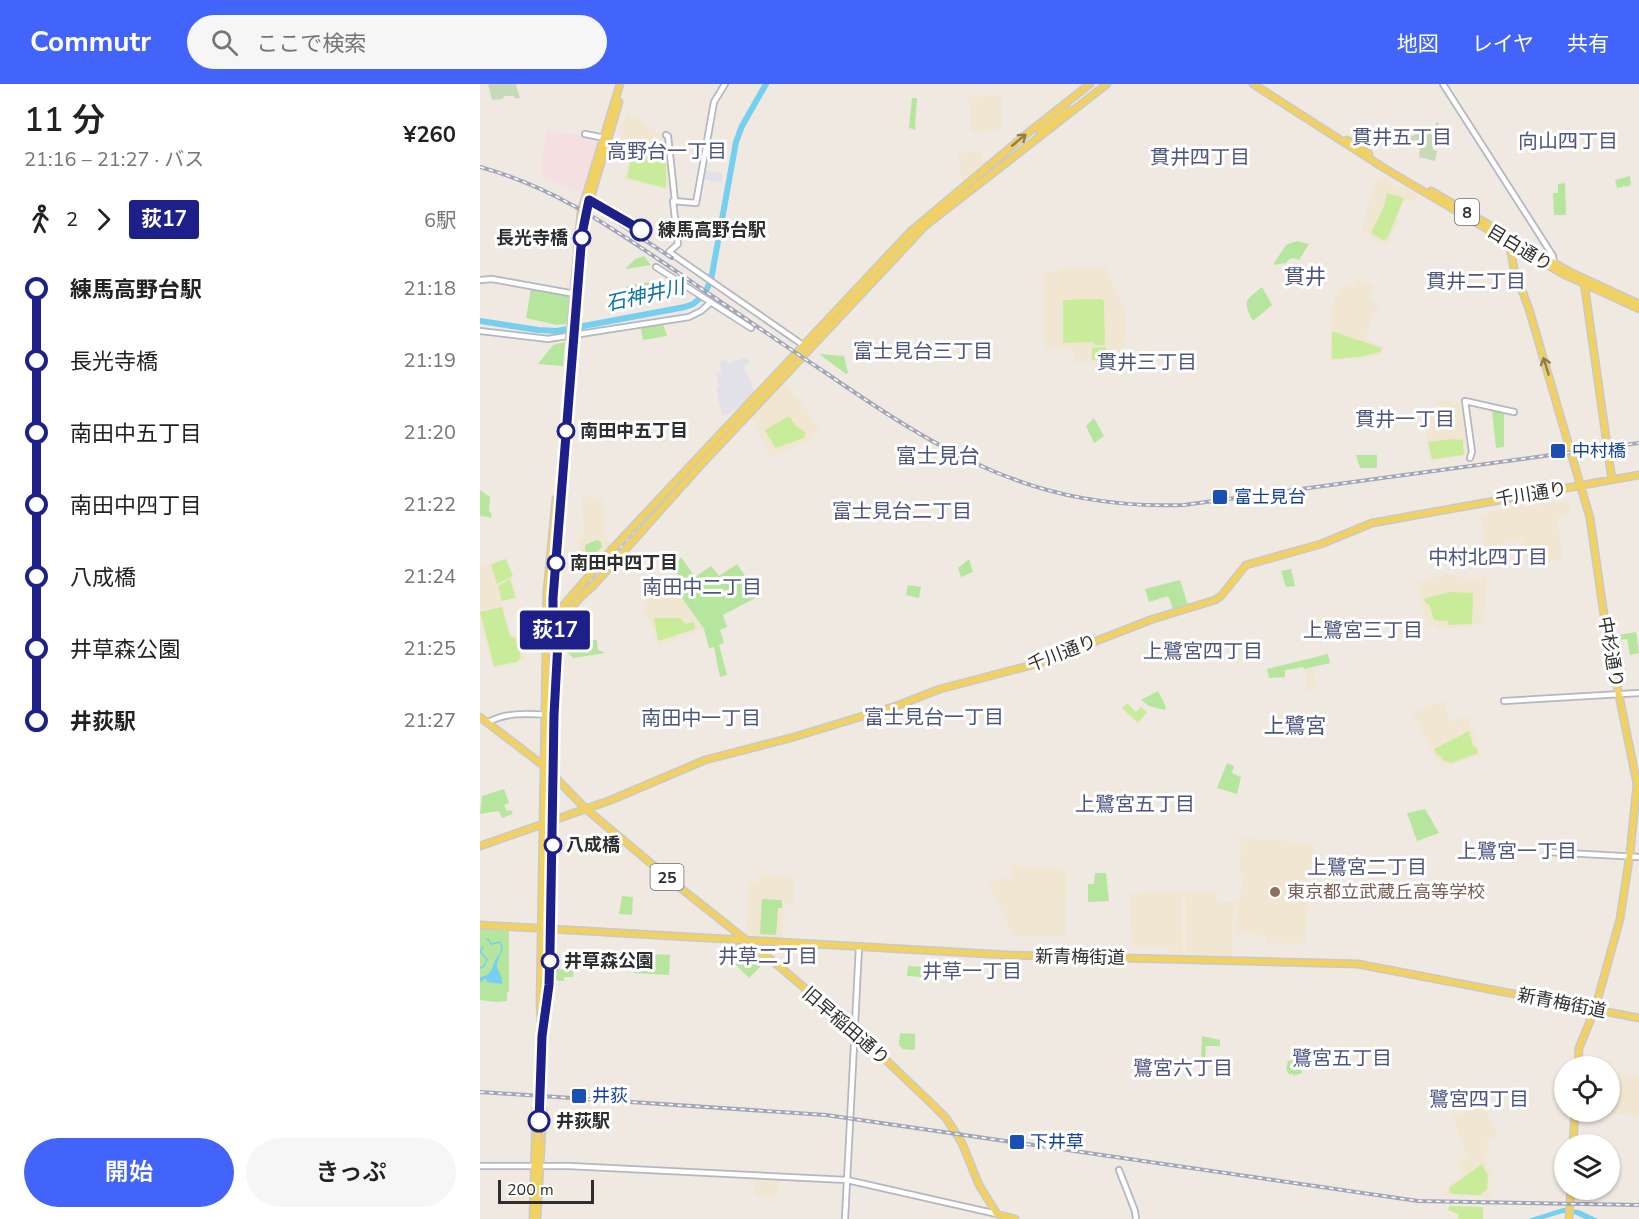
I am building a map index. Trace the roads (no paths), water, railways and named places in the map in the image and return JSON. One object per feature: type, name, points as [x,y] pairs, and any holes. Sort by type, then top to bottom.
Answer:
[{"type":"main road","points":[[542,1036],[548,994],[551,930],[554,715],[558,659],[553,598],[579,226],[622,84]]},
{"type":"main road","name":"目白通り","points":[[1253,84],[1384,168],[1509,241],[1639,309]]},
{"type":"main road","name":"目白通り","points":[[1259,84],[1385,164],[1554,266]]},
{"type":"main road","points":[[1040,129],[1099,85]]},
{"type":"main road","points":[[547,642],[553,617],[583,582],[918,224],[1099,85]]},
{"type":"main road","points":[[582,595],[596,584],[699,467],[920,231],[995,170],[1020,153],[1087,93]]},
{"type":"main road","name":"中杉通り","points":[[1509,241],[1514,269],[1529,309],[1590,518],[1605,624],[1637,787],[1630,856],[1620,919],[1595,1010],[1579,1048],[1579,1056]]},
{"type":"main road","points":[[1584,282],[1612,480]]},
{"type":"main road","name":"目白通り","points":[[1584,282],[1639,304]]},
{"type":"main road","points":[[532,1219],[538,1152],[542,1036],[540,994],[547,601],[572,335]]},
{"type":"main road","name":"千川通り","points":[[480,846],[586,809],[713,757],[802,735],[940,690],[1040,663],[1150,620],[1215,600],[1246,566],[1321,544],[1372,523],[1639,475]]},
{"type":"main road","points":[[549,609],[555,515]]},
{"type":"main road","points":[[553,704],[556,632],[582,595],[649,520]]},
{"type":"main road","points":[[582,587],[636,525]]},
{"type":"main road","points":[[553,598],[556,605],[564,604]]},
{"type":"main road","name":"旧早稲田通り","points":[[480,717],[544,766],[586,809],[678,886],[750,941],[855,1031],[946,1118],[963,1147],[982,1191],[997,1214]]},
{"type":"main road","points":[[545,740],[550,743],[554,740]]},
{"type":"main road","points":[[544,750],[549,747],[554,750]]},
{"type":"main road","points":[[543,806],[549,809],[553,806]]},
{"type":"main road","points":[[544,840],[549,836],[552,839]]},
{"type":"main road","points":[[542,916],[546,918],[551,915]]},
{"type":"main road","name":"新青梅街道","points":[[480,925],[1011,955],[1358,964],[1639,1018]]},
{"type":"main road","points":[[540,994],[543,996],[548,994]]},
{"type":"main road","points":[[537,1219],[540,1109]]},
{"type":"main road","points":[[997,1214],[1015,1219]]},
{"type":"street","points":[[675,201],[696,202],[714,102],[725,84]]},
{"type":"street","points":[[1443,84],[1547,246],[1553,256],[1554,266]]},
{"type":"street","points":[[585,134],[605,138]]},
{"type":"street","points":[[666,135],[668,136],[678,244],[670,250],[670,253],[803,345]]},
{"type":"street","points":[[587,199],[626,222]]},
{"type":"street","points":[[656,267],[751,328]]},
{"type":"street","points":[[480,279],[492,279],[575,294]]},
{"type":"street","points":[[480,331],[518,337],[554,339],[689,317],[701,311],[711,302]]},
{"type":"street","points":[[1470,458],[1472,452],[1465,401],[1514,412]]},
{"type":"street","points":[[1504,701],[1639,693]]},
{"type":"street","points":[[487,723],[496,718],[515,715],[554,715]]},
{"type":"street","points":[[1548,852],[1639,857]]},
{"type":"street","points":[[845,1219],[859,947]]},
{"type":"street","points":[[480,1166],[537,1165],[847,1180],[997,1214]]},
{"type":"street","points":[[1119,1170],[1136,1219]]},
{"type":"water","points":[[501,953],[497,967],[502,984],[487,982],[486,979],[482,980],[483,982],[480,981],[480,977],[489,973],[495,959]]},
{"type":"water","points":[[1563,1208],[1579,1210],[1598,1219],[1585,1219],[1574,1214],[1563,1213],[1543,1219],[1528,1219]]},
{"type":"waterway","name":"石神井川","points":[[480,321],[557,331],[685,307],[704,295],[711,280],[736,142],[742,126],[766,84]]},
{"type":"waterway","points":[[487,939],[491,944],[500,942],[501,953]]},
{"type":"waterway","points":[[480,968],[484,966],[487,959],[480,952],[483,947]]},
{"type":"tunnel","points":[[544,925],[550,646],[553,630],[566,607],[729,429]]},
{"type":"tunnel","points":[[544,998],[547,924]]},
{"type":"railway","points":[[480,167],[554,195],[598,220],[869,402],[952,452],[1036,487],[1082,498],[1131,504],[1184,505],[1639,443]]},
{"type":"railway","points":[[614,220],[672,258]]},
{"type":"railway","points":[[480,1092],[826,1115],[1418,1201],[1639,1205]]},
{"type":"place","name":"練馬高野台駅","points":[[641,230]]},
{"type":"place","name":"長光寺橋","points":[[582,238]]},
{"type":"place","name":"南田中五丁目","points":[[566,431]]},
{"type":"place","name":"中村橋","points":[[1558,451]]},
{"type":"place","name":"富士見台","points":[[1220,497]]},
{"type":"place","name":"南田中四丁目","points":[[556,563]]},
{"type":"place","name":"八成橋","points":[[553,845]]},
{"type":"place","name":"東京都立武蔵丘高等学校","points":[[1275,892]]},
{"type":"place","name":"井草森公園","points":[[550,961]]},
{"type":"place","name":"井荻","points":[[579,1096]]},
{"type":"place","name":"井荻駅","points":[[539,1121]]},
{"type":"place","name":"下井草","points":[[1017,1142]]},
{"type":"district","name":"貫井五丁目","points":[[1402,137]]},
{"type":"district","name":"向山四丁目","points":[[1568,141]]},
{"type":"district","name":"高野台一丁目","points":[[667,151]]},
{"type":"district","name":"貫井四丁目","points":[[1200,157]]},
{"type":"district","name":"貫井","points":[[1305,277]]},
{"type":"district","name":"貫井二丁目","points":[[1476,281]]},
{"type":"district","name":"富士見台三丁目","points":[[923,351]]},
{"type":"district","name":"貫井三丁目","points":[[1147,362]]},
{"type":"district","name":"貫井一丁目","points":[[1405,419]]},
{"type":"district","name":"富士見台","points":[[938,456]]},
{"type":"district","name":"富士見台二丁目","points":[[902,511]]},
{"type":"district","name":"中村北四丁目","points":[[1488,557]]},
{"type":"district","name":"南田中二丁目","points":[[702,587]]},
{"type":"district","name":"上鷺宮三丁目","points":[[1363,630]]},
{"type":"district","name":"上鷺宮四丁目","points":[[1203,651]]},
{"type":"district","name":"富士見台一丁目","points":[[934,717]]},
{"type":"district","name":"南田中一丁目","points":[[701,718]]},
{"type":"district","name":"上鷺宮","points":[[1295,726]]},
{"type":"district","name":"上鷺宮五丁目","points":[[1135,804]]},
{"type":"district","name":"上鷺宮一丁目","points":[[1517,851]]},
{"type":"district","name":"上鷺宮二丁目","points":[[1367,867]]},
{"type":"district","name":"井草二丁目","points":[[768,956]]},
{"type":"district","name":"井草一丁目","points":[[972,971]]},
{"type":"district","name":"鷺宮五丁目","points":[[1342,1058]]},
{"type":"district","name":"鷺宮六丁目","points":[[1183,1068]]},
{"type":"district","name":"鷺宮四丁目","points":[[1479,1099]]}]
